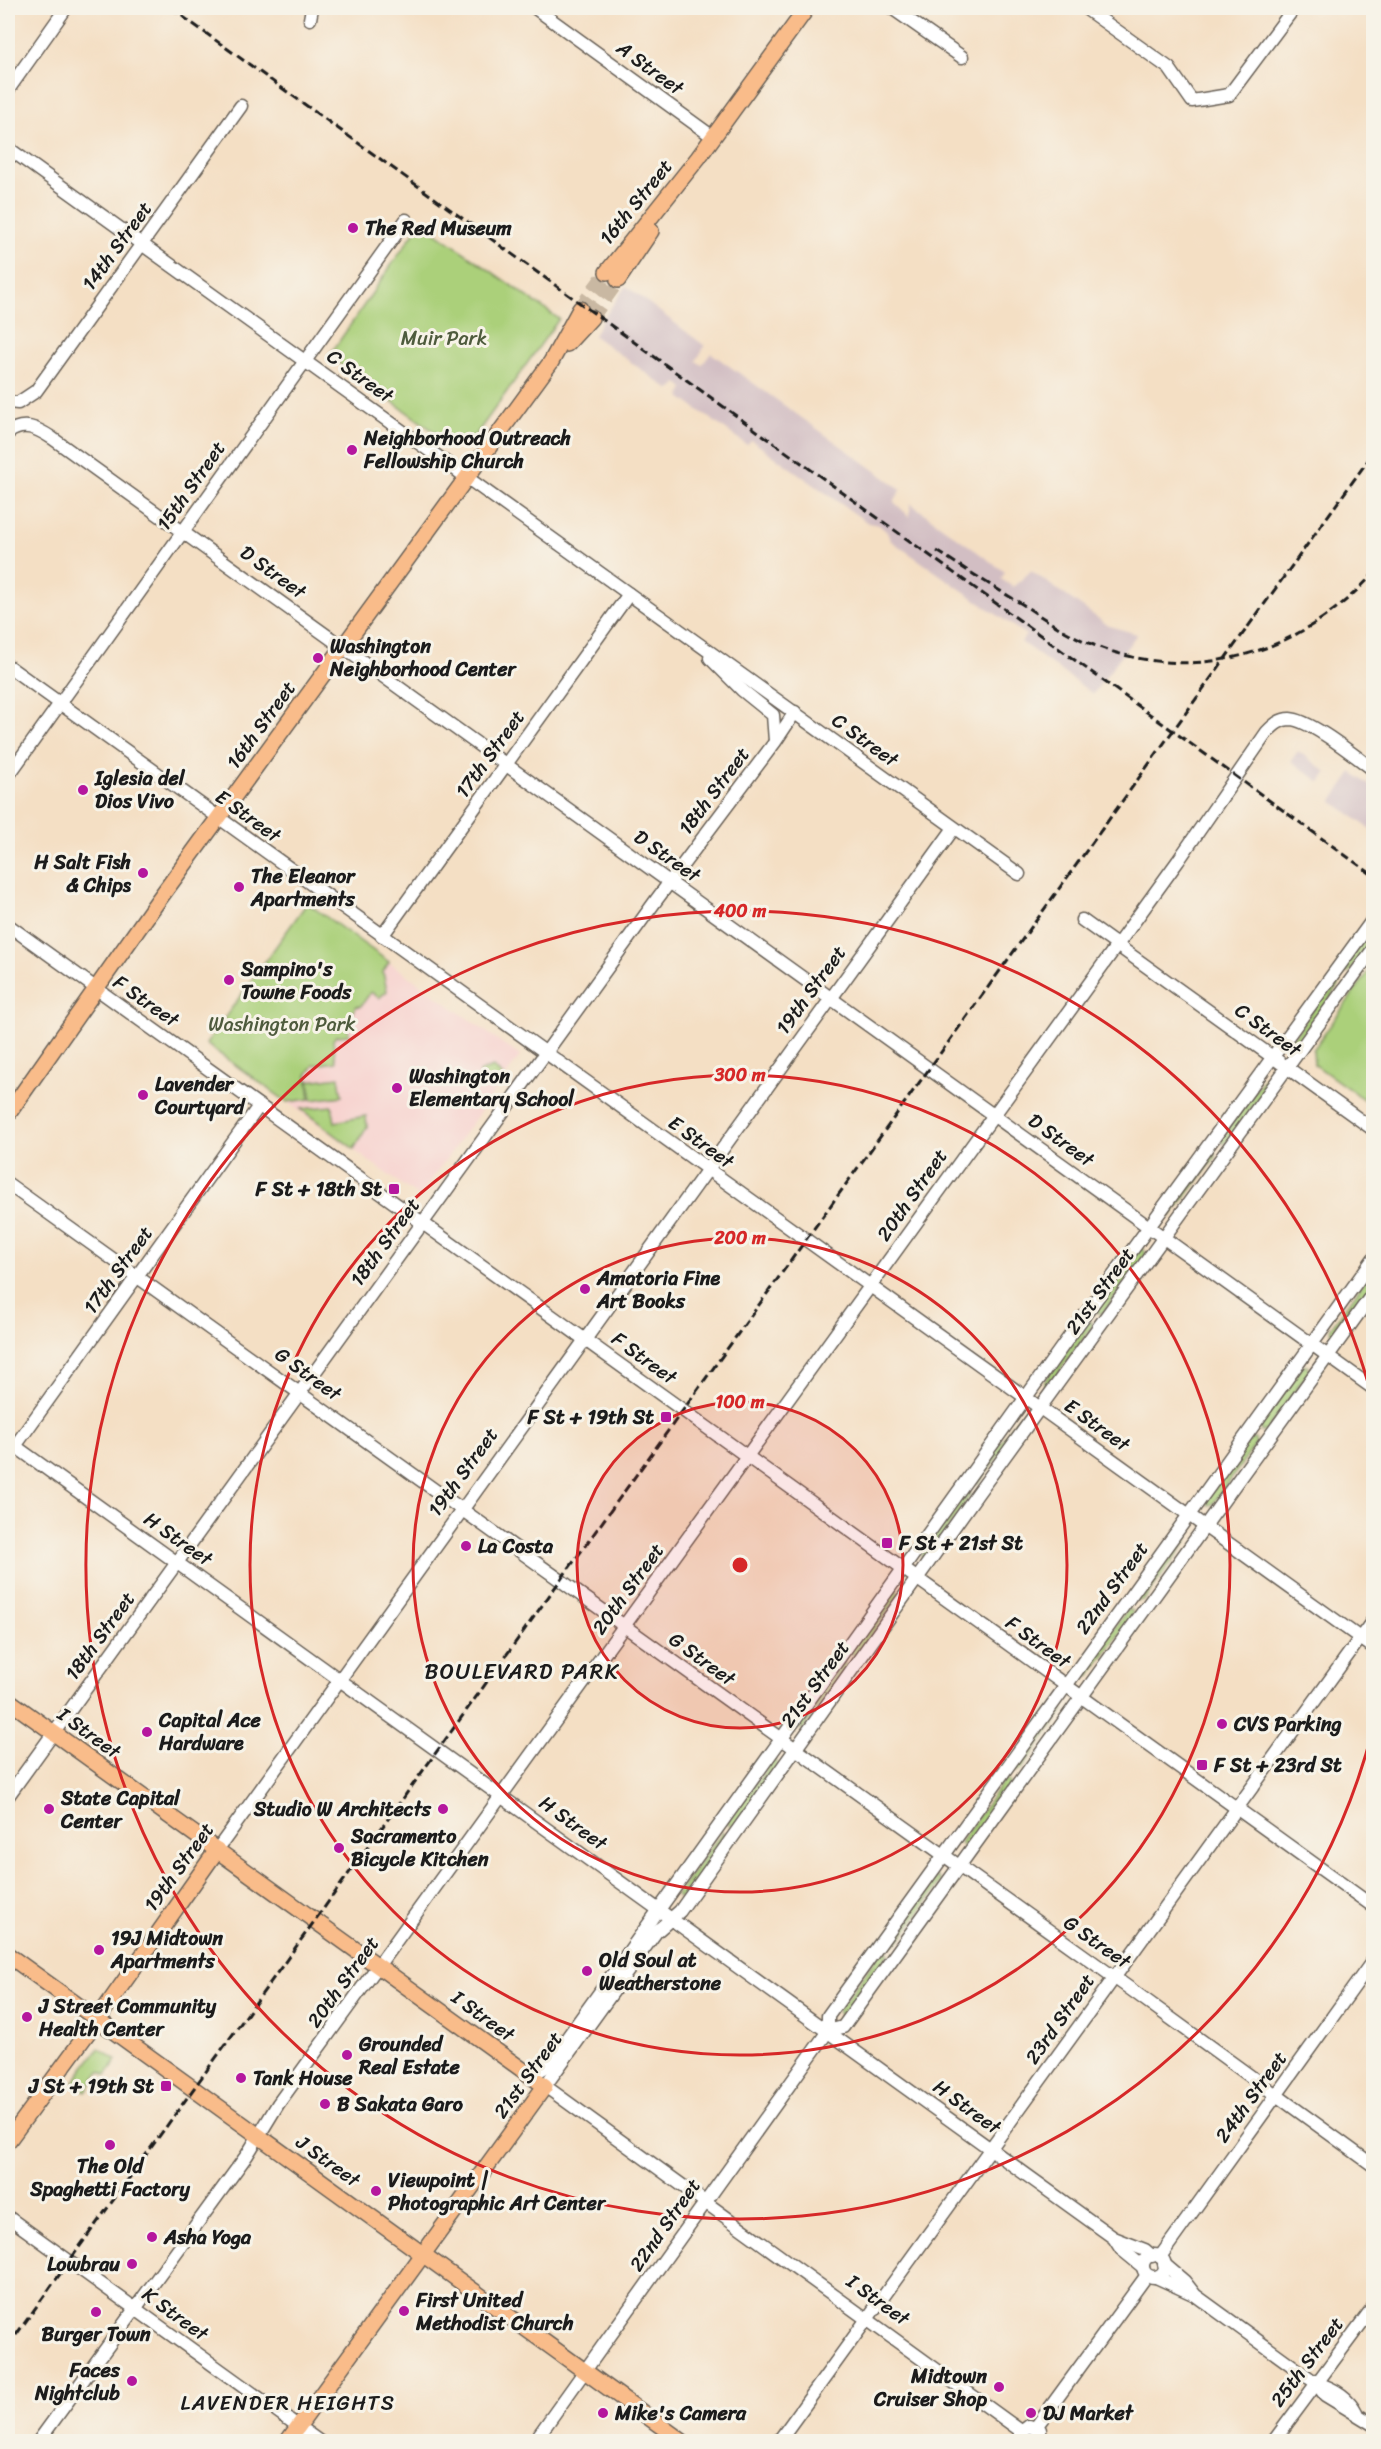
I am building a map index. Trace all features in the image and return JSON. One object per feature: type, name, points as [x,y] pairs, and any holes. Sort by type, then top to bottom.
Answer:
[{"type":"main road","name":"16th Street","points":[[613,276],[807,8]]},
{"type":"main road","name":"16th Street","points":[[8,1114],[218,819],[585,313]]},
{"type":"main road","name":"I Street","points":[[8,1700],[545,2086]]},
{"type":"main road","name":"19th Street","points":[[8,2141],[217,1850]]},
{"type":"main road","name":"J Street","points":[[8,1955],[682,2442]]},
{"type":"main road","name":"21st Street","points":[[287,2442],[545,2086]]},
{"type":"street","points":[[8,90],[66,8]]},
{"type":"street","name":"A Street","points":[[535,8],[713,137]]},
{"type":"street","points":[[892,8],[962,57]]},
{"type":"street","points":[[1085,8],[1169,68],[1192,101],[1229,95],[1294,8]]},
{"type":"street","name":"14th Street","points":[[13,403],[36,391],[241,106]]},
{"type":"street","name":"C Street","points":[[8,148],[1019,874]]},
{"type":"street","name":"15th Street","points":[[8,776],[406,220]]},
{"type":"street","name":"D Street","points":[[8,433],[22,426],[32,427],[52,438],[1374,1389]]},
{"type":"street","name":"17th Street","points":[[382,936],[629,594]]},
{"type":"street","name":"C Street","points":[[689,636],[741,690],[773,715],[776,729],[775,742]]},
{"type":"street","name":"E Street","points":[[8,666],[1374,1648]]},
{"type":"street","name":"18th Street","points":[[8,1796],[544,1053],[795,712]]},
{"type":"street","name":"20th Street","points":[[38,2442],[247,2155],[257,2135],[501,1796],[1117,945],[1267,732],[1273,725],[1284,720],[1297,720],[1313,727],[1374,770]]},
{"type":"street","name":"19th Street","points":[[217,1850],[954,828]]},
{"type":"street","name":"21st Street","points":[[530,2076],[547,2066],[650,1924],[658,1908],[1271,1056],[1374,918]]},
{"type":"street","name":"C Street","points":[[1082,920],[1374,1130]]},
{"type":"street","name":"F Street","points":[[8,925],[1374,1907]]},
{"type":"street","name":"21st Street","points":[[545,2086],[656,1932],[680,1911],[917,1579],[1374,948]]},
{"type":"street","points":[[1333,972],[1348,984]]},
{"type":"street","name":"17th Street","points":[[10,1448],[138,1276],[259,1106]]},
{"type":"street","name":"G Street","points":[[8,1184],[1374,2166]]},
{"type":"street","name":"22nd Street","points":[[534,2442],[828,2031],[828,2016],[1374,1258]]},
{"type":"street","name":"22nd Street","points":[[828,2031],[843,2027],[1374,1292]]},
{"type":"street","name":"H Street","points":[[10,1448],[178,1562],[1114,2238],[1137,2246],[1159,2259],[1184,2281],[1195,2295]]},
{"type":"street","name":"23rd Street","points":[[778,2442],[1374,1619]]},
{"type":"street","name":"24th Street","points":[[1159,2259],[1374,1959]]},
{"type":"street","name":"I Street","points":[[545,2086],[867,2318],[1021,2436]]},
{"type":"street","name":"K Street","points":[[8,2217],[320,2442]]},
{"type":"street","name":"H Street","points":[[1114,2238],[1120,2249],[1149,2273],[1195,2295],[1316,2382],[1325,2395],[1374,2425]]},
{"type":"street","points":[[1159,2259],[1162,2274],[1149,2273],[1144,2261],[1159,2259]]},
{"type":"street","points":[[1036,2427],[1149,2273]]},
{"type":"street","name":"25th Street","points":[[1273,2442],[1374,2306]]},
{"type":"street","points":[[1021,2436],[1029,2426],[1036,2427],[1041,2433],[1041,2442]]},
{"type":"shaded area","points":[[626,286],[705,346],[696,361],[702,365],[711,353],[901,489],[894,502],[910,517],[910,503],[1005,572],[1001,579],[1013,587],[1031,571],[1109,626],[1137,634],[1093,694],[1021,642],[1026,635],[890,540],[887,532],[879,525],[868,523],[751,440],[747,445],[680,397],[684,388],[678,383],[670,390],[594,336],[600,323]]},
{"type":"shaded area","points":[[1298,751],[1327,772],[1320,782],[1291,761]]},
{"type":"shaded area","points":[[1352,772],[1373,788],[1373,831],[1332,801]]},
{"type":"shaded area","name":"Washington Elementary School","points":[[389,962],[520,1056],[419,1197],[287,1102]]},
{"type":"green space","name":"Muir Park","points":[[421,222],[559,319],[475,436],[460,439],[459,442],[450,443],[329,356]]},
{"type":"green space","name":"Washington Park","points":[[307,903],[389,962],[383,972],[387,991],[379,998],[371,992],[347,1019],[349,1035],[336,1036],[333,1040],[336,1062],[314,1065],[307,1075],[310,1099],[287,1102],[206,1044]]},
{"type":"green space","points":[[1373,925],[1373,939],[1349,972],[1345,973],[1343,969]]},
{"type":"green space","points":[[1373,965],[1373,1106],[1314,1064],[1313,1050]]},
{"type":"green space","points":[[1333,981],[1338,982],[1339,986],[1296,1045],[1291,1046],[1290,1042]]},
{"type":"green space","points":[[493,1067],[503,1076],[499,1083],[489,1085],[480,1078],[479,1072]]},
{"type":"green space","points":[[339,1077],[342,1096],[312,1100],[309,1081]]},
{"type":"green space","points":[[1264,1078],[1268,1079],[1269,1084],[1226,1143],[1222,1143],[1220,1138]]},
{"type":"green space","points":[[332,1106],[335,1122],[366,1116],[367,1127],[354,1149],[301,1109]]},
{"type":"green space","points":[[1210,1152],[1215,1152],[1216,1157],[1170,1217],[1167,1212]]},
{"type":"green space","points":[[1143,1248],[1146,1254],[1102,1314],[1097,1312],[1139,1249]]},
{"type":"green space","points":[[1373,1269],[1373,1283],[1337,1334],[1332,1335],[1330,1329]]},
{"type":"green space","points":[[1090,1321],[1093,1325],[1046,1387],[1044,1382],[1086,1323]]},
{"type":"green space","points":[[1303,1366],[1308,1366],[1309,1371],[1266,1431],[1261,1432],[1260,1426]]},
{"type":"green space","points":[[1018,1417],[1025,1419],[977,1483],[975,1479]]},
{"type":"green space","points":[[1250,1439],[1255,1439],[1256,1444],[1213,1504],[1208,1505],[1206,1500]]},
{"type":"green space","points":[[965,1492],[971,1494],[927,1558],[922,1557],[921,1554]]},
{"type":"green space","points":[[1180,1536],[1185,1536],[1187,1541],[1144,1600],[1137,1601],[1137,1596]]},
{"type":"green space","points":[[896,1588],[900,1594],[856,1655],[851,1654],[850,1651]]},
{"type":"green space","points":[[1127,1610],[1132,1610],[1133,1615],[1090,1675],[1085,1676],[1083,1671]]},
{"type":"green space","points":[[842,1663],[848,1665],[803,1729],[800,1728],[798,1725]]},
{"type":"green space","points":[[1060,1705],[1064,1711],[1021,1770],[1015,1771],[1014,1769]]},
{"type":"green space","points":[[774,1759],[778,1765],[735,1825],[729,1825],[727,1822]]},
{"type":"green space","points":[[1004,1780],[1009,1780],[1010,1785],[968,1845],[962,1846],[960,1842]]},
{"type":"green space","points":[[722,1832],[726,1837],[683,1897],[678,1898],[676,1895]]},
{"type":"green space","points":[[937,1876],[941,1882],[898,1942],[893,1943],[890,1939]]},
{"type":"green space","points":[[883,1949],[887,1950],[888,1954],[845,2014],[840,2015],[838,2010]]},
{"type":"green space","points":[[99,2048],[117,2060],[106,2075],[100,2071],[86,2091],[73,2083]]},
{"type":"tunnel","points":[[580,309],[607,272]]},
{"type":"tunnel","points":[[591,318],[618,280]]},
{"type":"railway","points":[[171,8],[1374,876]]},
{"type":"railway","points":[[8,2346],[1374,452]]},
{"type":"railway","points":[[937,551],[1080,639],[1128,656],[1167,662],[1205,662],[1242,655],[1278,643],[1312,625],[1344,601],[1374,573]]},
{"type":"place","name":"The Red Museum","points":[[353,228]]},
{"type":"place","name":"Neighborhood Outreach Fellowship Church","points":[[352,450]]},
{"type":"place","name":"Washington Neighborhood Center","points":[[318,658]]},
{"type":"place","name":"Iglesia del Dios Vivo","points":[[83,790]]},
{"type":"place","name":"H Salt Fish & Chips","points":[[143,873]]},
{"type":"place","name":"The Eleanor Apartments","points":[[239,887]]},
{"type":"place","name":"Sampino's Towne Foods","points":[[229,980]]},
{"type":"place","name":"Washington Elementary School","points":[[397,1088]]},
{"type":"place","name":"Lavender Courtyard","points":[[143,1095]]},
{"type":"place","name":"F St + 18th St","points":[[394,1189]]},
{"type":"place","name":"Amatoria Fine Art Books","points":[[585,1289]]},
{"type":"place","name":"F St + 19th St","points":[[666,1417]]},
{"type":"place","name":"F St + 21st St","points":[[887,1543]]},
{"type":"place","name":"La Costa","points":[[466,1546]]},
{"type":"place","name":"CVS Parking","points":[[1222,1724]]},
{"type":"place","name":"Capital Ace Hardware","points":[[147,1732]]},
{"type":"place","name":"F St + 23rd St","points":[[1202,1765]]},
{"type":"place","name":"State Capital Center","points":[[49,1809]]},
{"type":"place","name":"Studio W Architects","points":[[443,1809]]},
{"type":"place","name":"Sacramento Bicycle Kitchen","points":[[339,1848]]},
{"type":"place","name":"19J Midtown Apartments","points":[[99,1950]]},
{"type":"place","name":"Old Soul at Weatherstone","points":[[587,1971]]},
{"type":"place","name":"J Street Community Health Center","points":[[27,2017]]},
{"type":"place","name":"Grounded Real Estate","points":[[347,2055]]},
{"type":"place","name":"Tank House","points":[[241,2078]]},
{"type":"place","name":"J St + 19th St","points":[[166,2086]]},
{"type":"place","name":"B Sakata Garo","points":[[325,2104]]},
{"type":"place","name":"The Old Spaghetti Factory","points":[[110,2145]]},
{"type":"place","name":"Viewpoint | Photographic Art Center","points":[[376,2191]]},
{"type":"place","name":"Asha Yoga","points":[[152,2237]]},
{"type":"place","name":"Lowbrau","points":[[132,2264]]},
{"type":"place","name":"First United Methodist Church","points":[[404,2311]]},
{"type":"place","name":"Burger Town","points":[[96,2312]]},
{"type":"place","name":"Faces Nightclub","points":[[132,2381]]},
{"type":"place","name":"Midtown Cruiser Shop","points":[[999,2387]]},
{"type":"place","name":"Mike's Camera","points":[[603,2413]]},
{"type":"place","name":"DJ Market","points":[[1031,2413]]},
{"type":"district","name":"BOULEVARD PARK","points":[[522,1671]]},
{"type":"district","name":"LAVENDER HEIGHTS","points":[[288,2403]]}]
